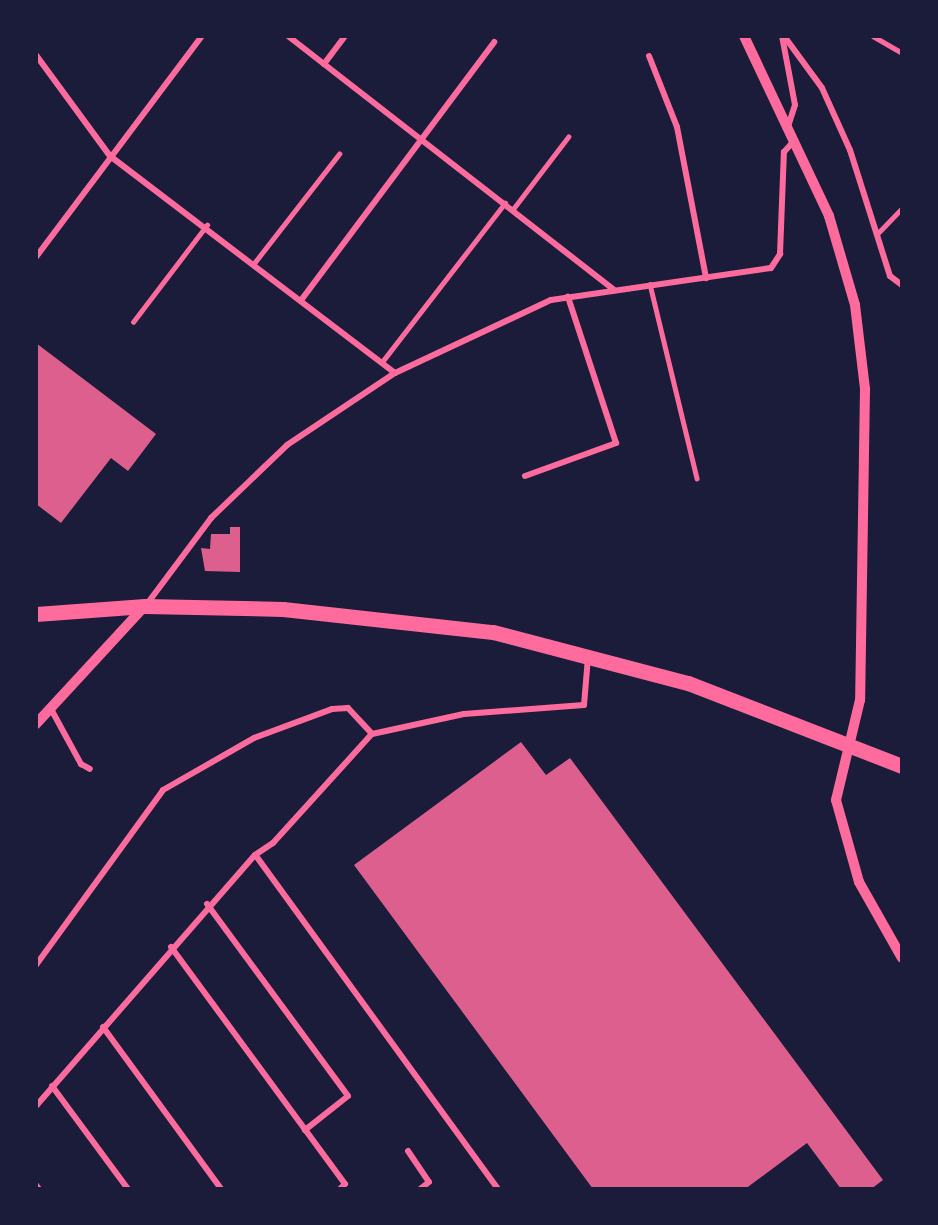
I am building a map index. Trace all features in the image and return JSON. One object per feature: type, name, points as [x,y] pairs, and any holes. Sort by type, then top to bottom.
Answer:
[{"type":"main road","points":[[36,614],[146,606],[332,611],[493,632],[588,653],[851,742],[902,766]]},
{"type":"street","points":[[36,257],[202,36]]},
{"type":"street","points":[[288,36],[613,289]]},
{"type":"street","points":[[324,64],[345,36]]},
{"type":"street","points":[[744,36],[795,140],[844,261],[863,349],[862,662],[851,742],[838,778],[840,826],[873,913],[902,958]]},
{"type":"street","points":[[783,36],[795,105],[788,126]]},
{"type":"street","points":[[783,36],[822,88],[877,234],[890,276],[902,285]]},
{"type":"street","points":[[302,299],[420,138],[494,42]]},
{"type":"street","points":[[36,56],[110,156],[207,225],[395,373]]},
{"type":"street","points":[[649,56],[677,127],[706,278]]},
{"type":"street","points":[[36,724],[167,585],[182,555],[211,518],[287,445],[395,373],[551,300],[613,289],[771,268],[780,254],[784,152],[795,140]]},
{"type":"street","points":[[525,476],[616,443],[568,297]]},
{"type":"street","points":[[36,1106],[207,904],[255,855],[273,843],[372,734],[464,714],[584,705],[588,653]]},
{"type":"street","points":[[36,965],[163,790],[254,738],[332,709],[348,708],[372,734]]},
{"type":"street","points":[[51,709],[81,764],[90,770]]},
{"type":"street","points":[[255,855],[498,1189]]},
{"type":"street","points":[[207,904],[348,1096],[306,1130]]},
{"type":"street","points":[[171,947],[345,1184],[340,1189]]},
{"type":"street","points":[[103,1027],[221,1189]]},
{"type":"street","points":[[52,1086],[128,1189]]},
{"type":"street","points":[[408,1151],[429,1182],[420,1189]]},
{"type":"street","points":[[36,1185],[39,1189]]},
{"type":"lane","points":[[873,36],[882,38],[902,53]]},
{"type":"lane","points":[[513,209],[568,137]]},
{"type":"lane","points":[[255,262],[339,154]]},
{"type":"lane","points":[[382,363],[505,203]]},
{"type":"lane","points":[[877,234],[902,208]]},
{"type":"lane","points":[[133,322],[207,225]]},
{"type":"lane","points":[[650,284],[697,478]]},
{"type":"building","points":[[36,343],[156,434],[128,471],[111,458],[61,523],[36,504]]},
{"type":"building","points":[[230,527],[240,527],[240,572],[205,571],[201,548],[210,549],[211,534],[230,534]]},
{"type":"building","points":[[521,742],[546,775],[570,758],[883,1180],[871,1189],[841,1189],[807,1143],[745,1189],[593,1189],[354,865]]}]
